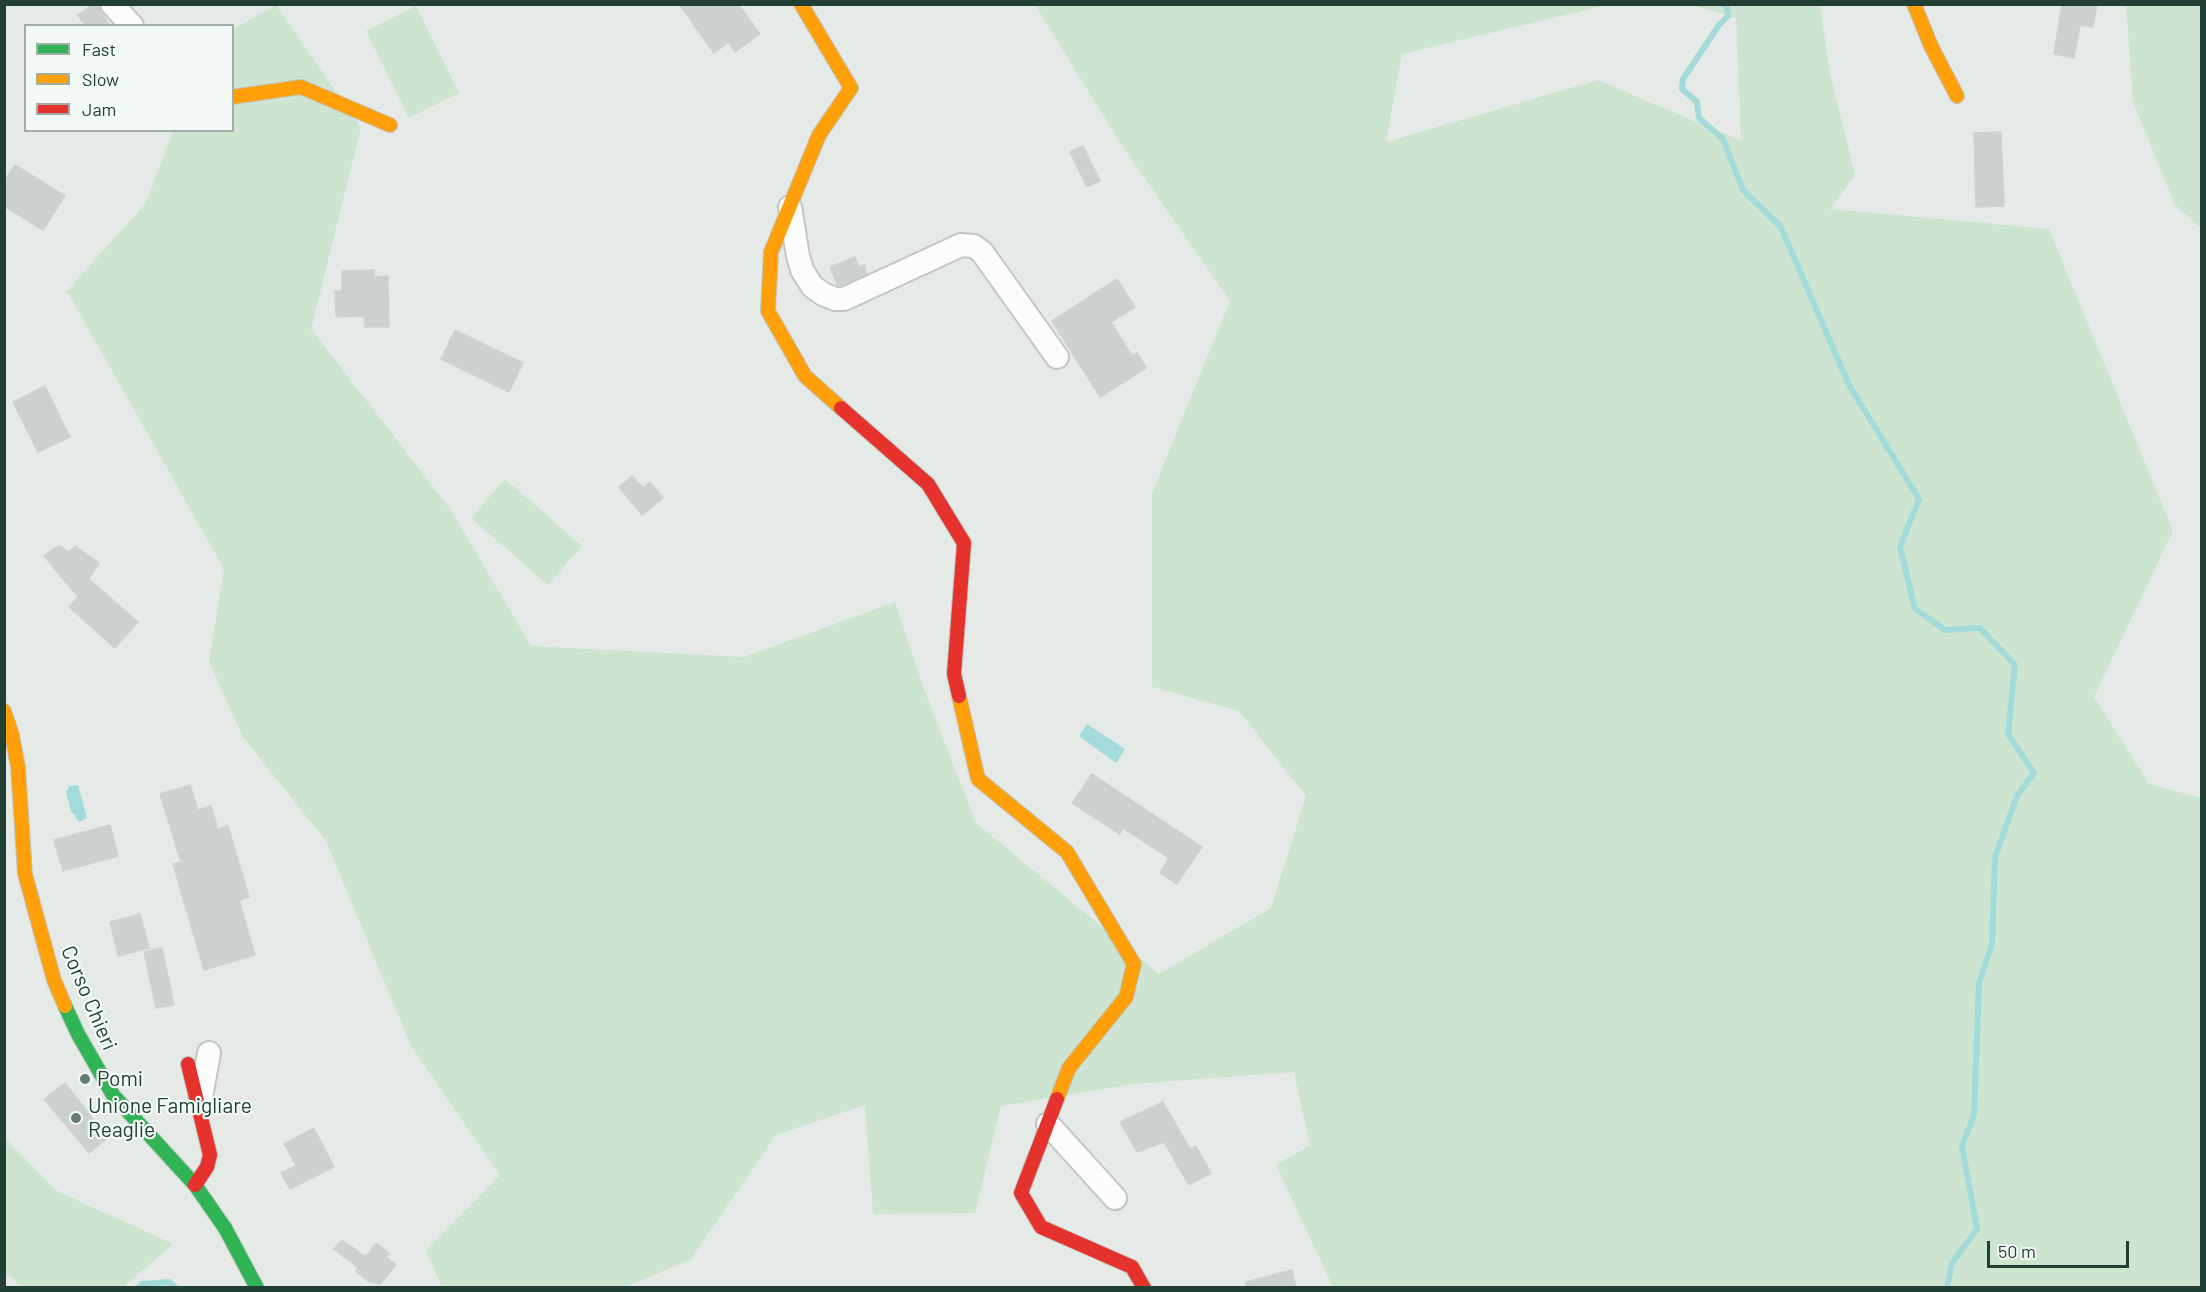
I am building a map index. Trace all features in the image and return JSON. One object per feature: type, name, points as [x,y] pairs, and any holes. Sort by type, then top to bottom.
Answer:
[{"type":"street","points":[[112,4],[130,24]]},
{"type":"street","points":[[801,4],[851,88],[819,135],[771,252],[768,311],[805,376],[928,484],[964,543],[954,674],[978,779],[1067,852],[1134,964],[1126,997],[1069,1068],[1021,1193],[1041,1227],[1132,1267],[1144,1287]]},
{"type":"street","points":[[1914,4],[1931,46],[1957,96]]},
{"type":"street","points":[[234,97],[301,87],[390,125]]},
{"type":"street","points":[[790,207],[802,270],[812,286],[823,294],[835,299],[844,299],[961,245],[974,246],[982,252],[1057,357]]},
{"type":"street","name":"Corso Chieri","points":[[4,711],[14,746],[12,795],[25,874],[54,980],[78,1034],[113,1095],[195,1185],[225,1228],[257,1287]]},
{"type":"street","points":[[199,1107],[203,1097],[209,1053]]},
{"type":"street","points":[[188,1064],[210,1155],[207,1167],[195,1185]]},
{"type":"street","points":[[1048,1124],[1115,1198]]},
{"type":"green space","points":[[276,5],[361,128],[311,329],[451,510],[531,646],[744,657],[895,602],[924,689],[976,823],[1159,974],[1271,908],[1306,796],[1239,711],[1152,687],[1152,493],[1230,301],[1121,144],[1035,5],[1607,5],[1402,54],[1386,142],[1598,80],[1741,141],[1736,18],[1691,5],[1820,5],[1829,69],[1855,175],[1830,209],[2049,229],[2173,531],[2094,697],[2149,784],[2201,798],[2201,1287],[1333,1287],[1276,1165],[1310,1145],[1294,1072],[1133,1084],[1001,1106],[975,1213],[873,1214],[865,1105],[776,1135],[690,1260],[625,1287],[442,1287],[426,1250],[500,1175],[411,1046],[326,841],[243,737],[209,662],[224,569],[67,291],[146,203],[173,132],[234,132],[234,28]]},
{"type":"green space","points":[[2126,5],[2201,5],[2201,228],[2175,205],[2133,102]]},
{"type":"green space","points":[[416,6],[459,93],[409,118],[366,31]]},
{"type":"green space","points":[[505,479],[582,546],[548,585],[471,518]]},
{"type":"green space","points":[[5,1138],[57,1191],[173,1244],[123,1287],[23,1287],[5,1273]]},
{"type":"water","points":[[1087,724],[1125,749],[1116,763],[1079,736]]},
{"type":"water","points":[[78,785],[87,818],[79,822],[71,811],[66,792],[69,786]]},
{"type":"building","points":[[96,4],[109,24],[84,24],[78,15]]},
{"type":"building","points":[[679,4],[738,4],[760,34],[735,52],[729,42],[714,53]]},
{"type":"building","points":[[2062,4],[2097,4],[2093,27],[2080,25],[2074,58],[2054,54]]},
{"type":"building","points":[[2001,132],[2004,206],[1976,207],[1974,133]]},
{"type":"building","points":[[1083,146],[1100,181],[1087,187],[1070,152]]},
{"type":"building","points":[[15,165],[65,196],[43,230],[4,206],[4,181]]},
{"type":"building","points":[[855,257],[859,267],[864,265],[867,274],[837,285],[830,267]]},
{"type":"building","points":[[374,270],[374,277],[388,276],[389,327],[365,327],[364,316],[336,317],[335,291],[342,291],[342,271]]},
{"type":"building","points":[[1117,279],[1135,307],[1111,322],[1132,356],[1137,353],[1146,368],[1100,397],[1052,321]]},
{"type":"building","points":[[455,330],[523,363],[509,392],[441,359]]},
{"type":"building","points":[[45,386],[70,437],[38,452],[13,402]]},
{"type":"building","points":[[632,476],[643,488],[650,482],[663,498],[642,515],[619,487]]},
{"type":"building","points":[[59,545],[69,552],[75,546],[99,563],[89,579],[138,622],[115,648],[69,607],[78,597],[44,556]]},
{"type":"building","points":[[1092,774],[1202,847],[1177,884],[1160,873],[1169,858],[1123,828],[1120,834],[1072,803]]},
{"type":"building","points":[[190,785],[198,810],[211,806],[218,829],[228,826],[249,897],[239,900],[255,955],[204,970],[173,864],[181,862],[160,794]]},
{"type":"building","points":[[110,825],[118,856],[63,871],[54,840]]},
{"type":"building","points":[[140,914],[149,948],[118,956],[110,922]]},
{"type":"building","points":[[162,948],[174,1005],[156,1008],[144,952]]},
{"type":"building","name":"Unione Famigliare Reaglie","points":[[65,1083],[108,1138],[89,1153],[44,1099]]},
{"type":"building","points":[[1163,1102],[1190,1149],[1196,1146],[1211,1173],[1189,1185],[1164,1142],[1137,1152],[1120,1122]]},
{"type":"building","points":[[314,1128],[334,1167],[290,1189],[281,1173],[296,1166],[284,1144]]},
{"type":"building","points":[[342,1240],[366,1257],[376,1243],[389,1253],[386,1257],[396,1265],[380,1284],[368,1281],[356,1271],[358,1268],[334,1249]]},
{"type":"building","points":[[1292,1270],[1296,1287],[1246,1287],[1246,1282]]},
{"type":"waterway","points":[[1723,4],[1727,8],[1728,16],[1719,25],[1683,79],[1682,89],[1697,102],[1699,118],[1723,139],[1743,190],[1781,227],[1849,385],[1919,499],[1900,547],[1915,609],[1945,630],[1980,628],[2015,665],[2008,734],[2034,773],[2017,796],[1995,857],[1992,944],[1979,983],[1974,1115],[1962,1146],[1977,1229],[1952,1263],[1947,1288]]},
{"type":"waterway","points":[[138,1288],[142,1284],[169,1282],[176,1288]]},
{"type":"traffic: fast","points":[[65,1006],[78,1034],[113,1095],[195,1185],[225,1228],[257,1288]]},
{"type":"traffic: slow","points":[[801,4],[851,88],[819,135],[771,252],[768,311],[805,376],[841,408]]},
{"type":"traffic: slow","points":[[1914,4],[1931,46],[1957,96]]},
{"type":"traffic: slow","points":[[234,97],[301,87],[390,125]]},
{"type":"traffic: slow","points":[[959,696],[978,779],[1067,852],[1134,964],[1126,997],[1069,1068],[1057,1099]]},
{"type":"traffic: slow","points":[[4,711],[12,735],[18,767],[25,874],[54,980],[65,1006]]},
{"type":"traffic: jam","points":[[841,408],[928,484],[964,543],[954,674],[959,696]]},
{"type":"traffic: jam","points":[[188,1064],[210,1155],[207,1167],[195,1185]]},
{"type":"traffic: jam","points":[[1057,1099],[1021,1193],[1041,1227],[1132,1267],[1144,1288]]},
{"type":"place","name":"Pomi","points":[[85,1079]]},
{"type":"place","name":"Unione Famigliare Reaglie","points":[[76,1118]]}]
